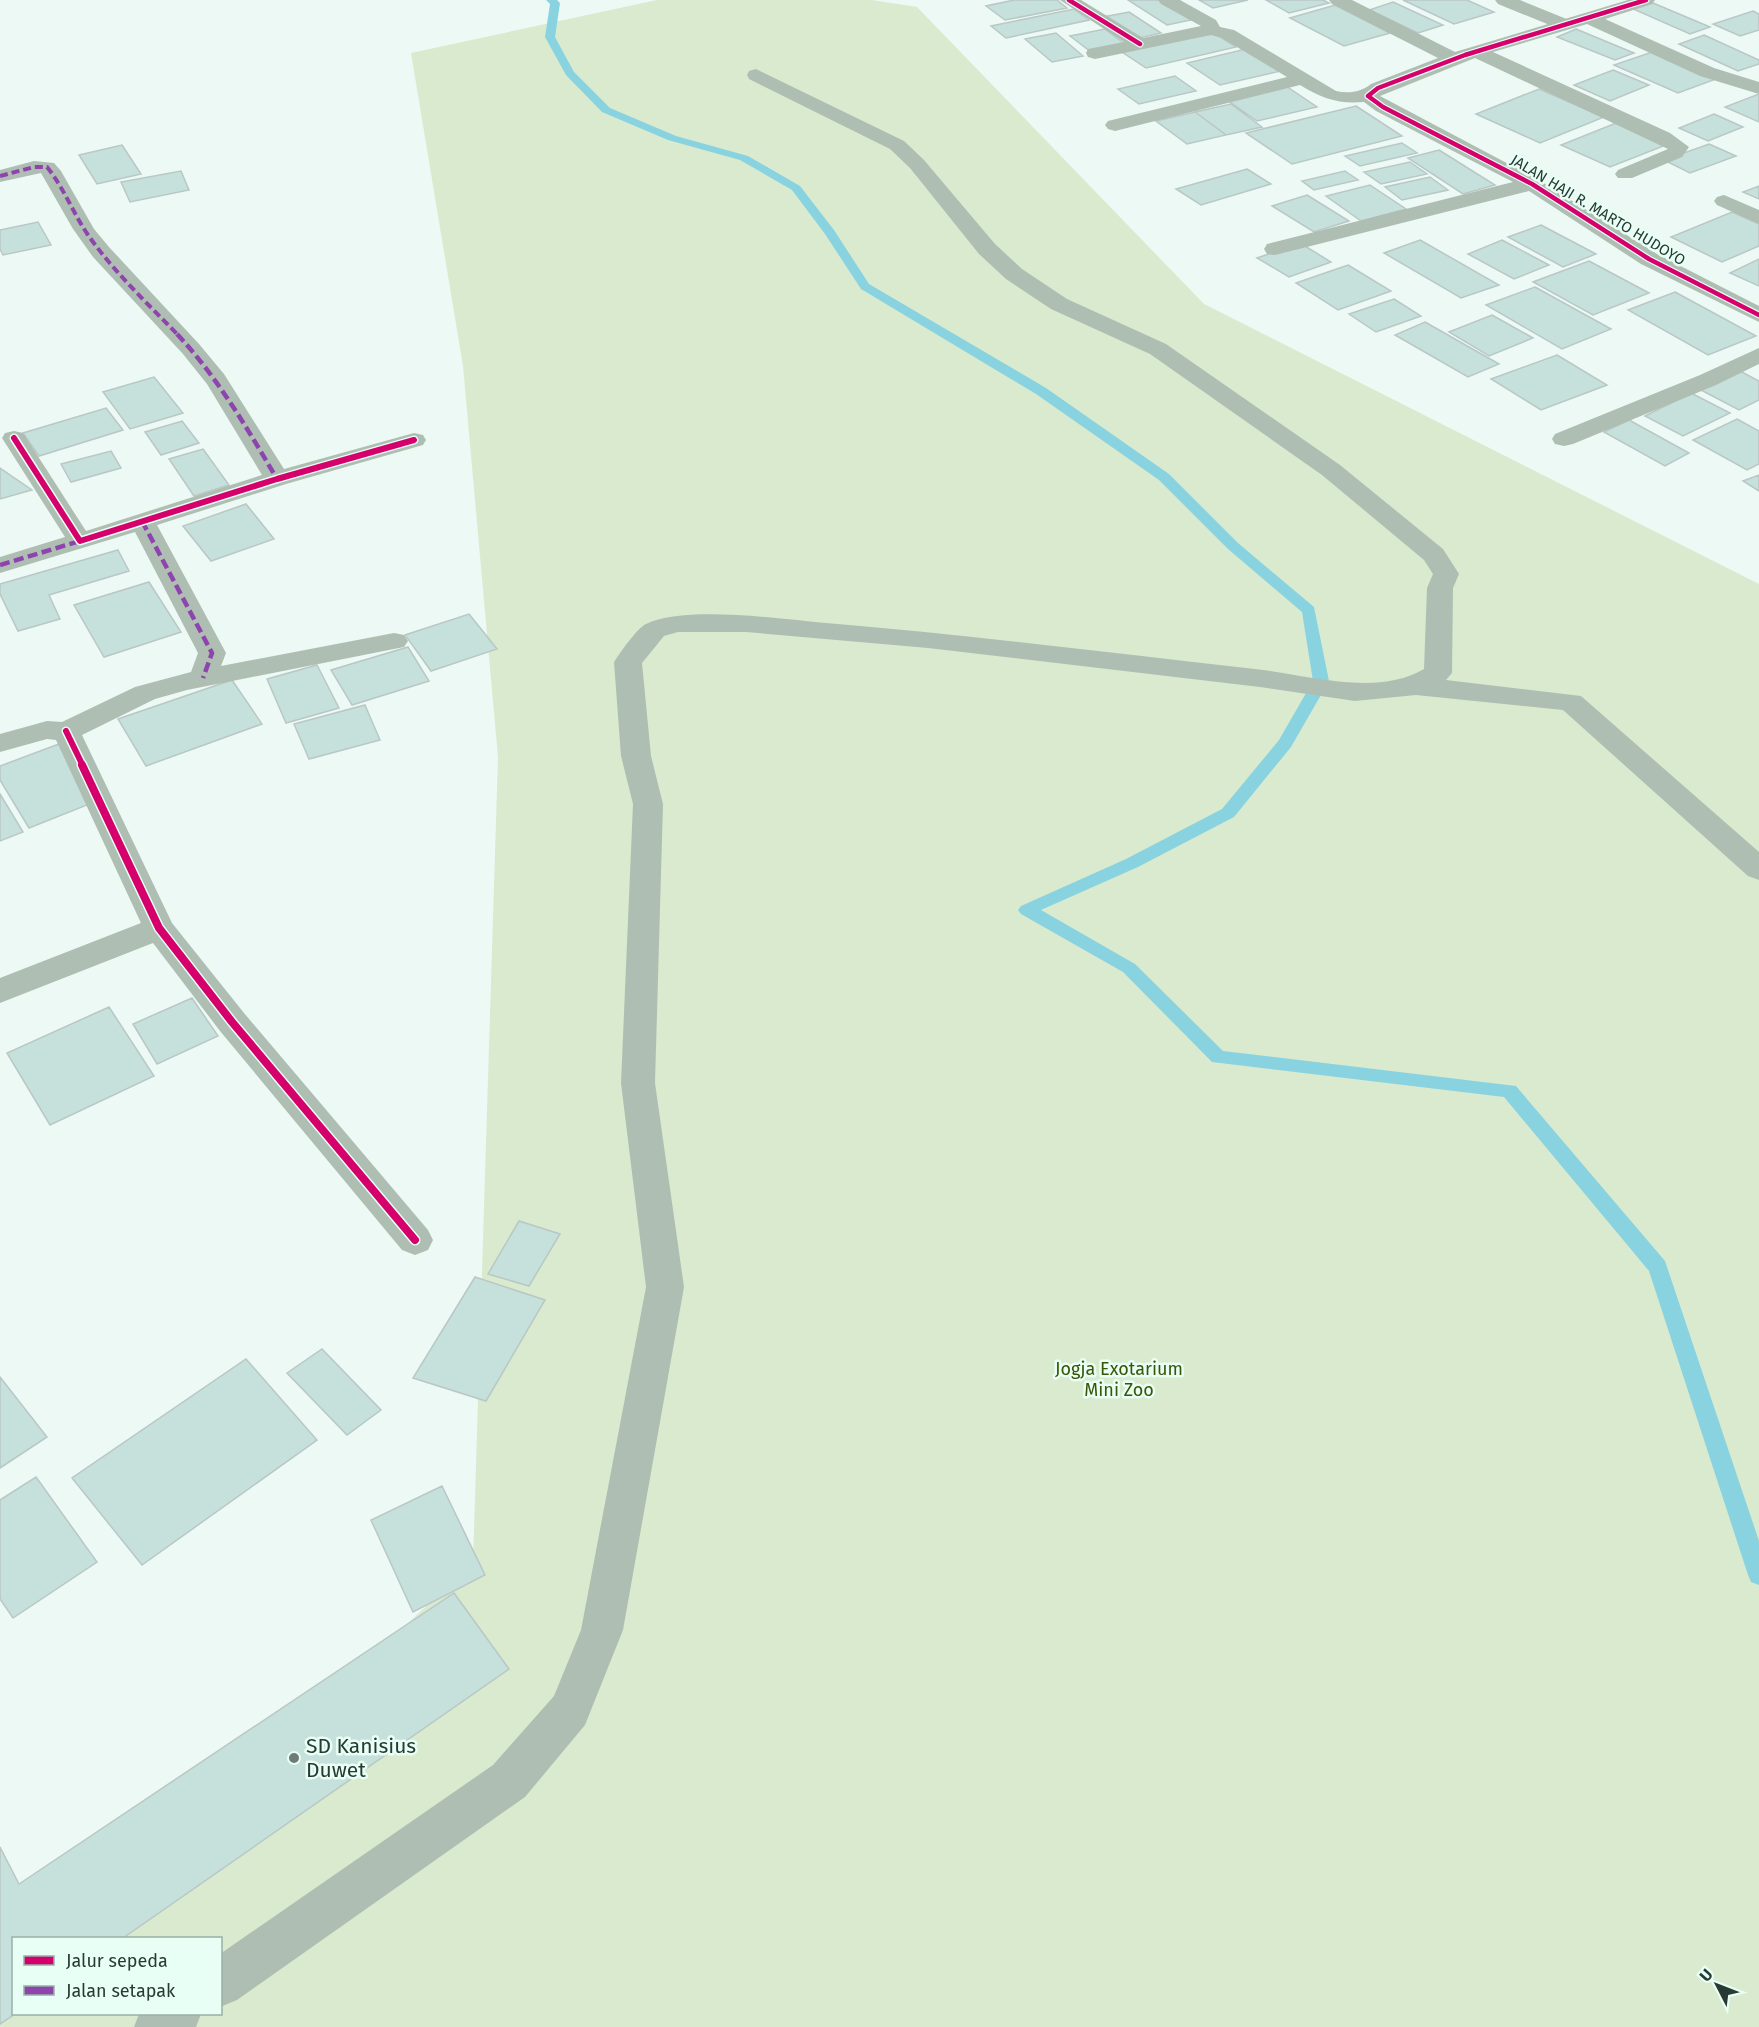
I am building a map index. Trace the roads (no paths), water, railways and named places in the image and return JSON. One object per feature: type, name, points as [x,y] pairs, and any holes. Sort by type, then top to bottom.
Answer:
[{"type":"street","points":[[1069,0],[1140,44]]},
{"type":"street","points":[[1167,0],[1210,24],[1211,30]]},
{"type":"street","points":[[1338,0],[1454,59]]},
{"type":"street","points":[[1504,0],[1563,24]]},
{"type":"street","points":[[1095,53],[1211,30],[1228,34],[1337,97],[1368,96],[1378,88],[1475,51],[1646,0]]},
{"type":"street","points":[[1588,18],[1707,72],[1759,88]]},
{"type":"street","points":[[1475,51],[1664,137],[1679,147],[1675,153],[1625,174]]},
{"type":"street","points":[[756,75],[897,145],[917,164],[987,249],[1014,274],[1059,304],[1158,349],[1331,470],[1434,555],[1446,574],[1440,588],[1438,673],[1416,686]]},
{"type":"street","points":[[1115,125],[1303,79]]},
{"type":"street","name":"JALAN HAJI R. MARTO HUDOYO","points":[[1368,96],[1383,107],[1532,184],[1649,259],[1759,315]]},
{"type":"street","points":[[0,176],[34,167],[47,167],[57,177],[88,236],[137,294],[191,349],[225,391],[277,478]]},
{"type":"street","points":[[1275,249],[1532,184]]},
{"type":"street","points":[[1724,201],[1759,218]]},
{"type":"street","points":[[1564,439],[1708,380],[1759,356]]},
{"type":"street","points":[[14,438],[80,541]]},
{"type":"street","points":[[0,565],[277,478],[414,440]]},
{"type":"street","points":[[142,521],[213,654],[203,678]]},
{"type":"street","points":[[222,1982],[509,1781],[570,1710],[602,1630],[665,1287],[638,1083],[648,804],[636,756],[628,662],[654,630],[677,624],[746,624],[928,640],[1260,678],[1355,692],[1416,686],[1571,702],[1759,869]]},
{"type":"street","points":[[0,743],[47,730],[66,730],[145,693],[203,678],[394,641]]},
{"type":"street","points":[[66,730],[159,928],[232,1022],[415,1240]]},
{"type":"street","points":[[0,991],[159,928]]},
{"type":"street","points":[[158,2027],[174,2015]]},
{"type":"waterway","points":[[551,0],[555,3],[550,37],[570,73],[606,110],[672,138],[744,158],[796,188],[830,232],[865,286],[1041,391],[1164,477],[1233,546],[1309,610],[1321,681],[1285,743],[1228,813],[1132,863],[1027,910],[1129,968],[1218,1057],[1509,1091],[1658,1267],[1759,1575]]},
{"type":"place","name":"SD Kanisius Duwet","points":[[294,1758]]},
{"type":"park label","name":"Jogja Exotarium Mini Zoo","points":[[1119,1379]]}]
